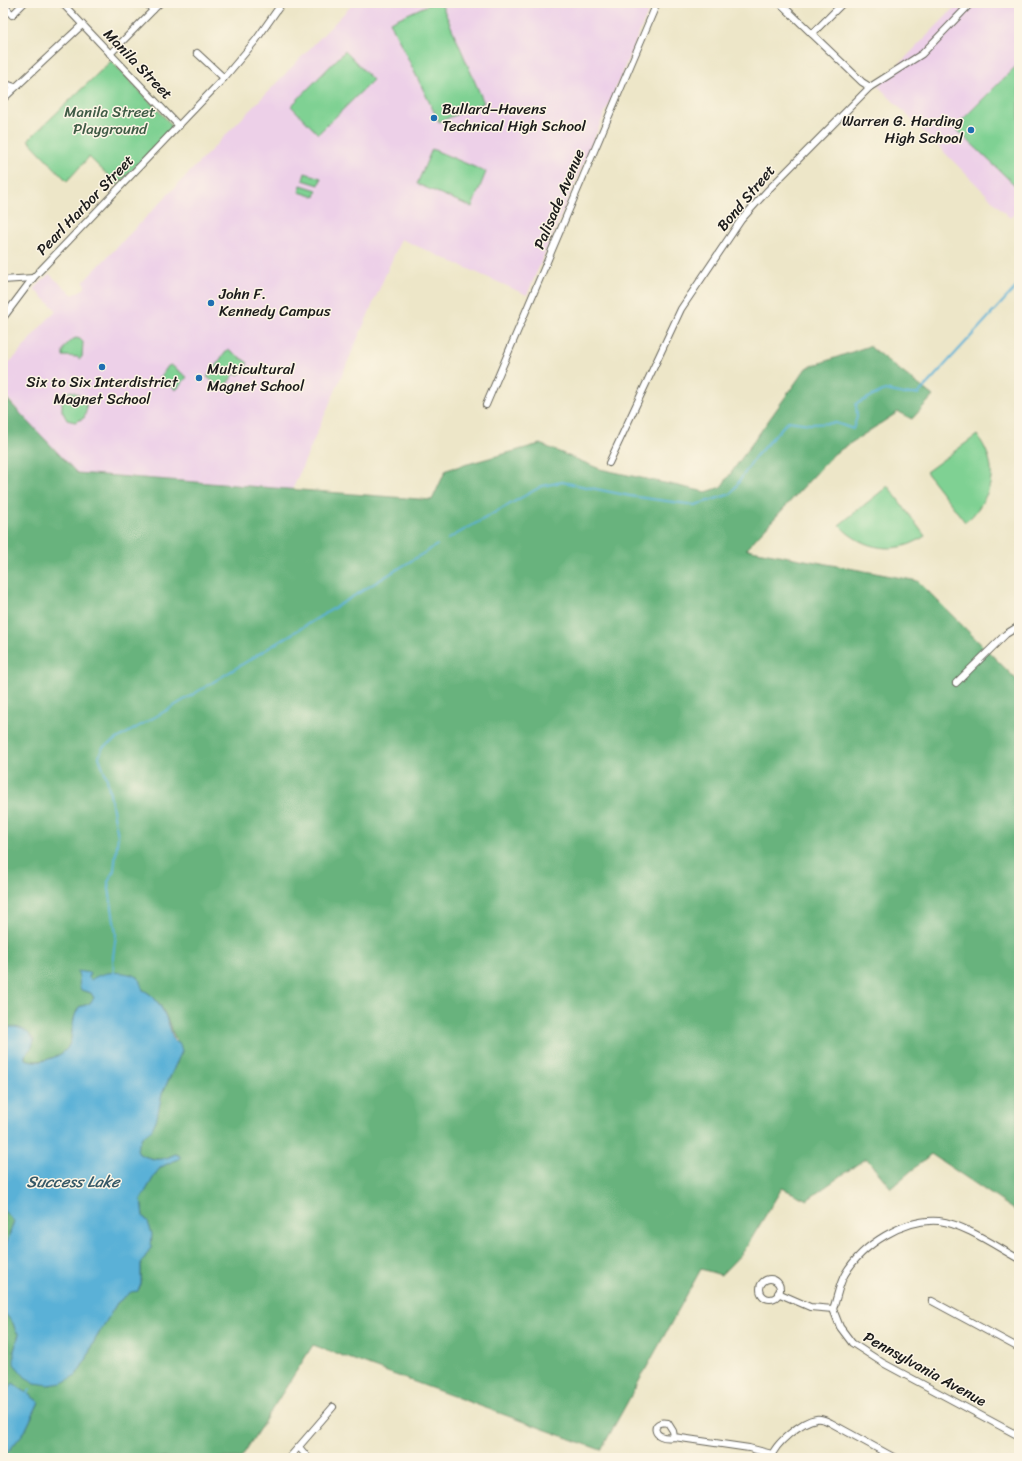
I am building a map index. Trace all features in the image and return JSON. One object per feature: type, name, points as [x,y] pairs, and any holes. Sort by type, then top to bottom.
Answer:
[{"type":"street","points":[[3,4],[12,15],[24,3]]},
{"type":"street","name":"Manila Street","points":[[62,3],[179,126]]},
{"type":"street","points":[[146,3],[153,10]]},
{"type":"street","points":[[110,54],[160,3]]},
{"type":"street","name":"Pearl Harbor Street","points":[[3,318],[33,278],[224,78],[256,40],[282,3]]},
{"type":"street","name":"Palisade Avenue","points":[[486,405],[657,3]]},
{"type":"street","points":[[780,3],[862,82],[870,87]]},
{"type":"street","points":[[812,34],[843,3]]},
{"type":"street","name":"Bond Street","points":[[609,463],[681,309],[741,220],[768,190],[870,87],[922,54],[971,3]]},
{"type":"street","points":[[3,99],[82,25]]},
{"type":"street","points":[[197,54],[224,78]]},
{"type":"street","points":[[3,83],[15,87]]},
{"type":"street","points":[[3,280],[33,278]]},
{"type":"street","points":[[956,683],[1006,634],[1019,626]]},
{"type":"street","points":[[778,1293],[810,1307],[833,1309],[844,1275],[864,1251],[889,1232],[920,1223],[939,1221],[962,1228],[1019,1259]]},
{"type":"street","points":[[932,1301],[1019,1348]]},
{"type":"street","name":"Pennsylvania Avenue","points":[[833,1309],[840,1327],[852,1343],[883,1363],[1019,1436]]},
{"type":"street","points":[[289,1458],[333,1407]]},
{"type":"street","points":[[674,1437],[749,1448],[772,1456],[791,1433],[816,1419],[831,1423],[896,1458]]},
{"type":"street","points":[[299,1447],[308,1458]]},
{"type":"shaded area","name":"John F. Kennedy Campus","points":[[354,3],[652,3],[527,295],[401,239],[290,495],[71,477],[3,392],[3,368],[17,355],[56,310],[34,289],[49,274],[73,295],[85,288],[84,281]]},
{"type":"shaded area","name":"Warren G. Harding High School","points":[[959,3],[1019,3],[1019,210],[1010,218],[878,86]]},
{"type":"green space","points":[[432,3],[441,3],[484,103],[439,122],[390,22]]},
{"type":"green space","points":[[345,51],[373,80],[318,134],[291,106]]},
{"type":"green space","name":"Manila Street Playground","points":[[111,61],[170,123],[171,129],[118,185],[89,157],[67,181],[28,140]]},
{"type":"green space","points":[[1019,63],[1019,189],[957,130],[957,125]]},
{"type":"green space","points":[[432,149],[486,172],[472,207],[417,184]]},
{"type":"green space","points":[[305,173],[321,178],[319,185],[303,180]]},
{"type":"green space","points":[[301,185],[317,190],[315,197],[299,192]]},
{"type":"green space","points":[[76,338],[83,342],[82,357],[79,359],[78,357],[63,356],[63,350],[66,345]]},
{"type":"green space","points":[[869,346],[933,396],[912,419],[898,412],[834,454],[746,549],[918,581],[1019,682],[1019,1213],[931,1154],[891,1188],[866,1158],[807,1200],[782,1188],[744,1251],[721,1275],[701,1269],[601,1450],[313,1345],[241,1458],[3,1458],[25,1431],[39,1402],[13,1383],[3,1395],[3,1311],[13,1323],[16,1332],[19,1334],[14,1351],[76,1375],[117,1303],[141,1284],[141,1264],[151,1247],[148,1222],[143,1216],[141,1199],[161,1167],[176,1160],[175,1154],[170,1157],[153,1159],[139,1154],[136,1149],[142,1137],[148,1133],[162,1094],[182,1051],[162,1009],[151,995],[143,990],[138,977],[91,980],[89,978],[90,973],[81,978],[79,986],[91,993],[94,998],[89,1004],[79,1007],[75,1015],[71,1038],[66,1050],[49,1059],[31,1061],[25,1059],[25,1055],[10,1027],[3,1029],[3,395],[77,473],[432,500],[446,470],[540,444],[600,469],[706,492],[721,487],[806,368]]},
{"type":"green space","points":[[228,349],[248,363],[238,376],[235,373],[223,389],[207,377]]},
{"type":"green space","points":[[171,365],[187,377],[176,390],[160,378],[168,366]]},
{"type":"green space","points":[[70,391],[81,397],[87,408],[84,418],[75,422],[67,420],[62,411],[62,398]]},
{"type":"green space","points":[[977,435],[989,459],[991,467],[990,484],[983,501],[973,515],[965,522],[926,472]]},
{"type":"green space","points":[[888,486],[925,536],[903,546],[892,548],[880,547],[869,545],[858,540],[839,525]]},
{"type":"green space","points":[[3,1210],[15,1221],[4,1251],[7,1264],[6,1272],[3,1278]]},
{"type":"water","name":"Success Lake","points":[[77,971],[90,973],[89,978],[91,980],[102,974],[114,972],[138,977],[143,990],[150,994],[160,1005],[174,1041],[180,1044],[182,1051],[162,1094],[157,1118],[152,1129],[142,1137],[137,1149],[139,1154],[153,1159],[170,1157],[175,1154],[180,1156],[180,1158],[161,1167],[141,1199],[143,1216],[148,1222],[152,1234],[151,1247],[141,1264],[141,1284],[138,1291],[131,1292],[117,1303],[76,1375],[62,1383],[49,1385],[35,1383],[25,1377],[14,1364],[14,1351],[19,1334],[16,1332],[13,1323],[3,1311],[2,1283],[6,1268],[4,1251],[14,1221],[3,1210],[3,1029],[12,1027],[21,1028],[25,1030],[34,1040],[32,1047],[25,1055],[25,1059],[43,1061],[59,1055],[66,1050],[71,1038],[75,1015],[79,1007],[89,1004],[94,998],[91,993],[81,990]]},
{"type":"water","points":[[13,1383],[39,1402],[25,1431],[3,1458],[3,1395]]},
{"type":"waterway","points":[[448,539],[542,486],[562,482],[630,496],[695,505],[731,494],[755,457],[788,421],[810,424],[836,423],[853,429],[857,417],[856,404],[885,390],[904,394],[918,394],[1019,284]]},
{"type":"waterway","points":[[114,975],[113,957],[116,934],[108,882],[114,870],[118,836],[107,779],[99,757],[103,747],[174,706],[437,545]]},
{"type":"waterway","points":[[27,1394],[30,1390]]},
{"type":"place","name":"Bullard–Havens Technical High School","points":[[434,118]]},
{"type":"place","name":"Warren G. Harding High School","points":[[971,130]]},
{"type":"place","name":"John F. Kennedy Campus","points":[[211,303]]},
{"type":"place","name":"Six to Six Interdistrict Magnet School","points":[[102,367]]},
{"type":"place","name":"Multicultural Magnet School","points":[[199,378]]}]
